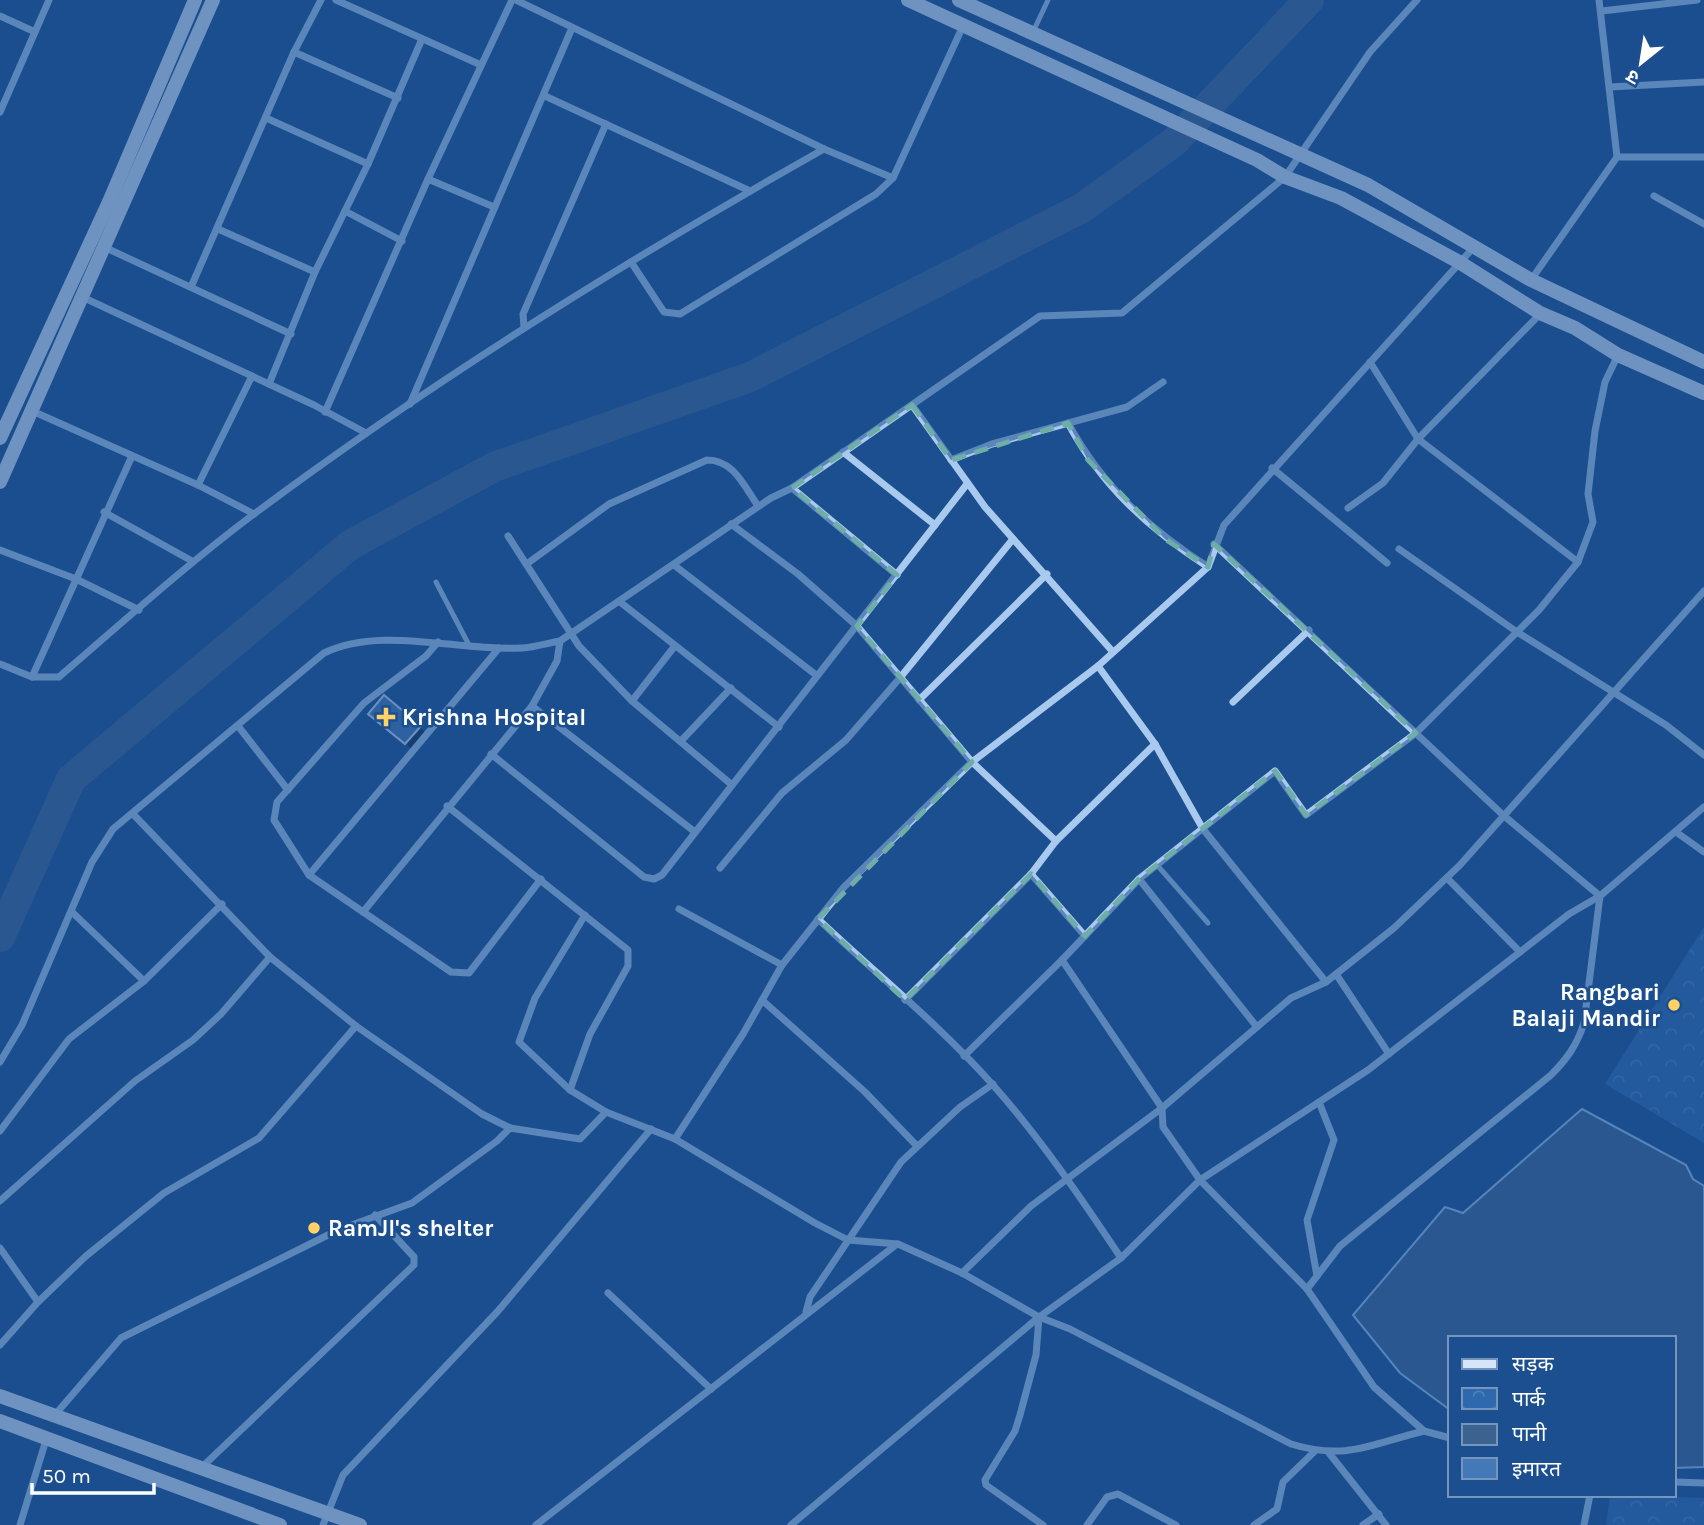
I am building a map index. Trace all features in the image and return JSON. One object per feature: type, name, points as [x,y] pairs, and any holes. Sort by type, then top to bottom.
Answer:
[{"type":"street","points":[[0,112],[49,0]]},
{"type":"street","points":[[0,438],[109,202],[195,0]]},
{"type":"street","points":[[0,482],[213,0]]},
{"type":"street","points":[[191,287],[294,52],[321,0]]},
{"type":"street","points":[[336,0],[481,65]]},
{"type":"street","points":[[325,412],[428,179],[514,0],[824,149],[893,178]]},
{"type":"street","points":[[908,0],[1257,160],[1285,177],[1341,198],[1459,262],[1541,313],[1575,328],[1618,355],[1704,393]]},
{"type":"street","points":[[959,0],[1084,59],[1302,153],[1368,185],[1531,280],[1704,362]]},
{"type":"street","points":[[0,1062],[22,1025],[73,913],[92,862],[113,829],[324,653],[345,643],[438,642],[470,647],[524,648],[560,641],[758,506],[792,488],[1040,316],[1122,313],[1285,177],[1370,52],[1417,0]]},
{"type":"street","points":[[1531,280],[1617,157],[1599,0]]},
{"type":"street","points":[[1602,11],[1697,0]]},
{"type":"street","points":[[0,16],[35,32]]},
{"type":"street","points":[[631,262],[664,312],[680,314],[876,194],[893,178],[963,26]]},
{"type":"street","points":[[410,404],[494,207],[545,96],[572,28]]},
{"type":"street","points":[[270,384],[315,272],[368,164],[422,39]]},
{"type":"street","points":[[294,52],[398,97]]},
{"type":"street","points":[[1610,87],[1704,82]]},
{"type":"street","points":[[545,96],[750,191]]},
{"type":"street","points":[[267,118],[368,164]]},
{"type":"street","points":[[524,327],[523,314],[606,124]]},
{"type":"street","points":[[0,664],[32,677],[59,677],[192,561],[366,433],[524,327],[824,149]]},
{"type":"street","points":[[1617,157],[1704,157]]},
{"type":"street","points":[[428,179],[494,207]]},
{"type":"street","points":[[1654,196],[1704,224]]},
{"type":"street","points":[[345,212],[402,242]]},
{"type":"street","points":[[218,229],[315,272]]},
{"type":"street","points":[[102,246],[291,334]]},
{"type":"street","points":[[675,1139],[782,965],[844,887],[972,762],[1098,666],[1208,567],[1214,544],[1224,525],[1272,468],[1473,248]]},
{"type":"street","points":[[80,296],[270,384],[366,433]]},
{"type":"street","points":[[1349,508],[1383,483],[1418,439],[1541,313]]},
{"type":"street","points":[[964,1056],[1062,960],[1139,879],[1275,771],[1306,815],[1416,733],[1517,632],[1578,562],[1593,522],[1588,494],[1595,431],[1605,382],[1618,355]]},
{"type":"street","points":[[1370,362],[1418,439],[1578,562]]},
{"type":"street","points":[[198,485],[252,376]]},
{"type":"street","points":[[951,460],[992,444],[1127,407],[1163,382]]},
{"type":"street","points":[[912,405],[967,484],[1113,652]]},
{"type":"street","points":[[30,410],[198,485],[254,514]]},
{"type":"street","points":[[1068,423],[1088,460],[1125,502],[1165,539],[1208,567]]},
{"type":"street","points":[[843,452],[935,525]]},
{"type":"street","points":[[32,677],[104,512],[132,456]]},
{"type":"street","points":[[528,563],[609,504],[707,460],[719,460],[730,466],[758,506]]},
{"type":"street","points":[[1272,468],[1387,563]]},
{"type":"street","points":[[491,754],[644,877],[654,879],[662,876],[967,484]]},
{"type":"street","points":[[792,488],[897,575]]},
{"type":"street","points":[[104,512],[192,561]]},
{"type":"street","points":[[731,524],[798,574],[857,626],[899,679],[972,762],[1056,841]]},
{"type":"street","points":[[509,536],[570,634],[632,701],[732,785]]},
{"type":"street","points":[[720,868],[782,793],[846,740],[1013,539]]},
{"type":"street","points":[[1214,544],[1503,816],[1600,896]]},
{"type":"street","points":[[1399,549],[1517,632],[1666,725],[1704,755]]},
{"type":"street","points":[[0,550],[76,579],[139,610]]},
{"type":"street","points":[[674,565],[816,675]]},
{"type":"street","points":[[919,700],[1047,574]]},
{"type":"street","points":[[962,1273],[1031,1206],[1162,1108],[1291,998],[1326,982],[1394,928],[1447,877],[1704,591]]},
{"type":"street","points":[[620,602],[779,727]]},
{"type":"street","points":[[1233,702],[1309,631]]},
{"type":"street","points":[[363,912],[447,806],[532,706],[557,661],[560,641]]},
{"type":"street","points":[[438,642],[426,656],[364,703],[277,802],[274,820],[309,875],[451,972],[469,973],[541,879]]},
{"type":"street","points":[[632,701],[674,647]]},
{"type":"street","points":[[309,875],[499,648]]},
{"type":"street","points":[[1098,666],[1155,744],[1203,829],[1292,935],[1326,982]]},
{"type":"street","points":[[681,740],[731,688]]},
{"type":"street","points":[[532,706],[695,832]]},
{"type":"street","points":[[238,726],[288,790]]},
{"type":"street","points":[[905,1000],[1031,874],[1056,841],[1155,744]]},
{"type":"street","points":[[447,806],[628,950],[630,958],[590,1034],[570,1090]]},
{"type":"street","points":[[791,1525],[1038,1317],[1121,1258],[1200,1180],[1389,1054],[1569,914],[1600,896],[1704,807]]},
{"type":"street","points":[[133,814],[270,957],[356,1026],[482,1114],[510,1128],[580,1139],[606,1112]]},
{"type":"street","points":[[1676,832],[1704,852]]},
{"type":"street","points":[[1031,874],[1085,936]]},
{"type":"street","points":[[1447,877],[1520,952]]},
{"type":"street","points":[[1139,879],[1257,1027]]},
{"type":"street","points":[[1307,1289],[1340,1247],[1551,1075],[1568,1058],[1579,1041],[1584,1023],[1600,896]]},
{"type":"street","points":[[0,1131],[69,1039],[144,981],[222,904]]},
{"type":"street","points":[[679,909],[782,965]]},
{"type":"street","points":[[73,913],[144,981]]},
{"type":"street","points":[[585,915],[535,999],[519,1042],[570,1090],[606,1112],[675,1139],[848,1240],[898,1244],[962,1273],[1038,1317],[1070,1328],[1291,1444],[1329,1453],[1359,1449],[1424,1431]]},
{"type":"street","points":[[818,919],[993,1084],[1069,1180],[1121,1258]]},
{"type":"street","points":[[0,1201],[135,1081],[193,1040],[221,1014],[270,957]]},
{"type":"street","points":[[1062,960],[1162,1108],[1163,1127],[1200,1180],[1307,1289],[1374,1387],[1424,1431],[1448,1437]]},
{"type":"street","points":[[1336,974],[1389,1054]]},
{"type":"street","points":[[762,1000],[865,1091],[918,1146]]},
{"type":"street","points":[[0,1345],[38,1301],[86,1256],[164,1193],[259,1138],[356,1026]]},
{"type":"street","points":[[806,1312],[810,1297],[901,1162],[960,1107],[993,1084]]},
{"type":"street","points":[[1317,1276],[1307,1220],[1334,1140],[1320,1102]]},
{"type":"street","points":[[54,1416],[121,1338],[338,1230],[412,1203],[497,1141],[510,1128]]},
{"type":"street","points":[[324,1519],[342,1475],[498,1311],[651,1129]]},
{"type":"street","points":[[201,1468],[414,1265],[414,1257],[375,1215]]},
{"type":"street","points":[[536,1525],[806,1312],[898,1244]]},
{"type":"street","points":[[0,1248],[38,1301]]},
{"type":"street","points":[[608,1293],[711,1389]]},
{"type":"street","points":[[1038,1317],[1036,1355],[1015,1431],[985,1480],[986,1485],[1042,1525]]},
{"type":"street","points":[[0,1396],[201,1468],[324,1519],[360,1525]]},
{"type":"street","points":[[0,1421],[280,1525]]},
{"type":"street","points":[[20,1525],[46,1440],[58,1442]]},
{"type":"street","points":[[1254,1525],[1278,1509],[1283,1482],[1315,1451]]},
{"type":"street","points":[[1329,1453],[1386,1525]]},
{"type":"street","points":[[1676,1482],[1704,1483]]},
{"type":"street","points":[[1087,1525],[1107,1497],[1118,1494],[1175,1525]]},
{"type":"street","points":[[1584,1525],[1590,1497]]},
{"type":"street","points":[[1363,1525],[1379,1514]]},
{"type":"lane","points":[[1032,34],[1048,0]]},
{"type":"lane","points":[[436,582],[470,647]]},
{"type":"lane","points":[[1157,865],[1208,923]]},
{"type":"highlighted area","points":[[912,405],[951,460],[1068,423],[1088,460],[1165,539],[1208,567],[1214,544],[1416,733],[1306,815],[1275,771],[1139,879],[1085,936],[1031,874],[905,1000],[818,919],[972,762],[857,626],[897,575],[792,488]]},
{"type":"green space","name":"Rangbari Balaji Mandir","points":[[1704,927],[1704,1143],[1605,1084]]},
{"type":"green space","points":[[1610,1497],[1704,1498],[1704,1525],[1606,1525]]},
{"type":"water","points":[[1582,1109],[1686,1165],[1693,1179],[1704,1186],[1704,1467],[1676,1468],[1676,1336],[1448,1336],[1448,1409],[1400,1373],[1353,1315],[1445,1207],[1463,1213]]},
{"type":"building","points":[[384,695],[421,726],[405,744],[368,714]]},
{"type":"waterway","points":[[0,937],[71,779],[350,545],[494,467],[750,377],[1082,208],[1174,142],[1309,0]]},
{"type":"place","name":"Krishna Hospital","points":[[386,717]]},
{"type":"place","name":"Rangbari Balaji Mandir","points":[[1674,1005]]},
{"type":"place","name":"RamJI's shelter","points":[[314,1228]]}]
